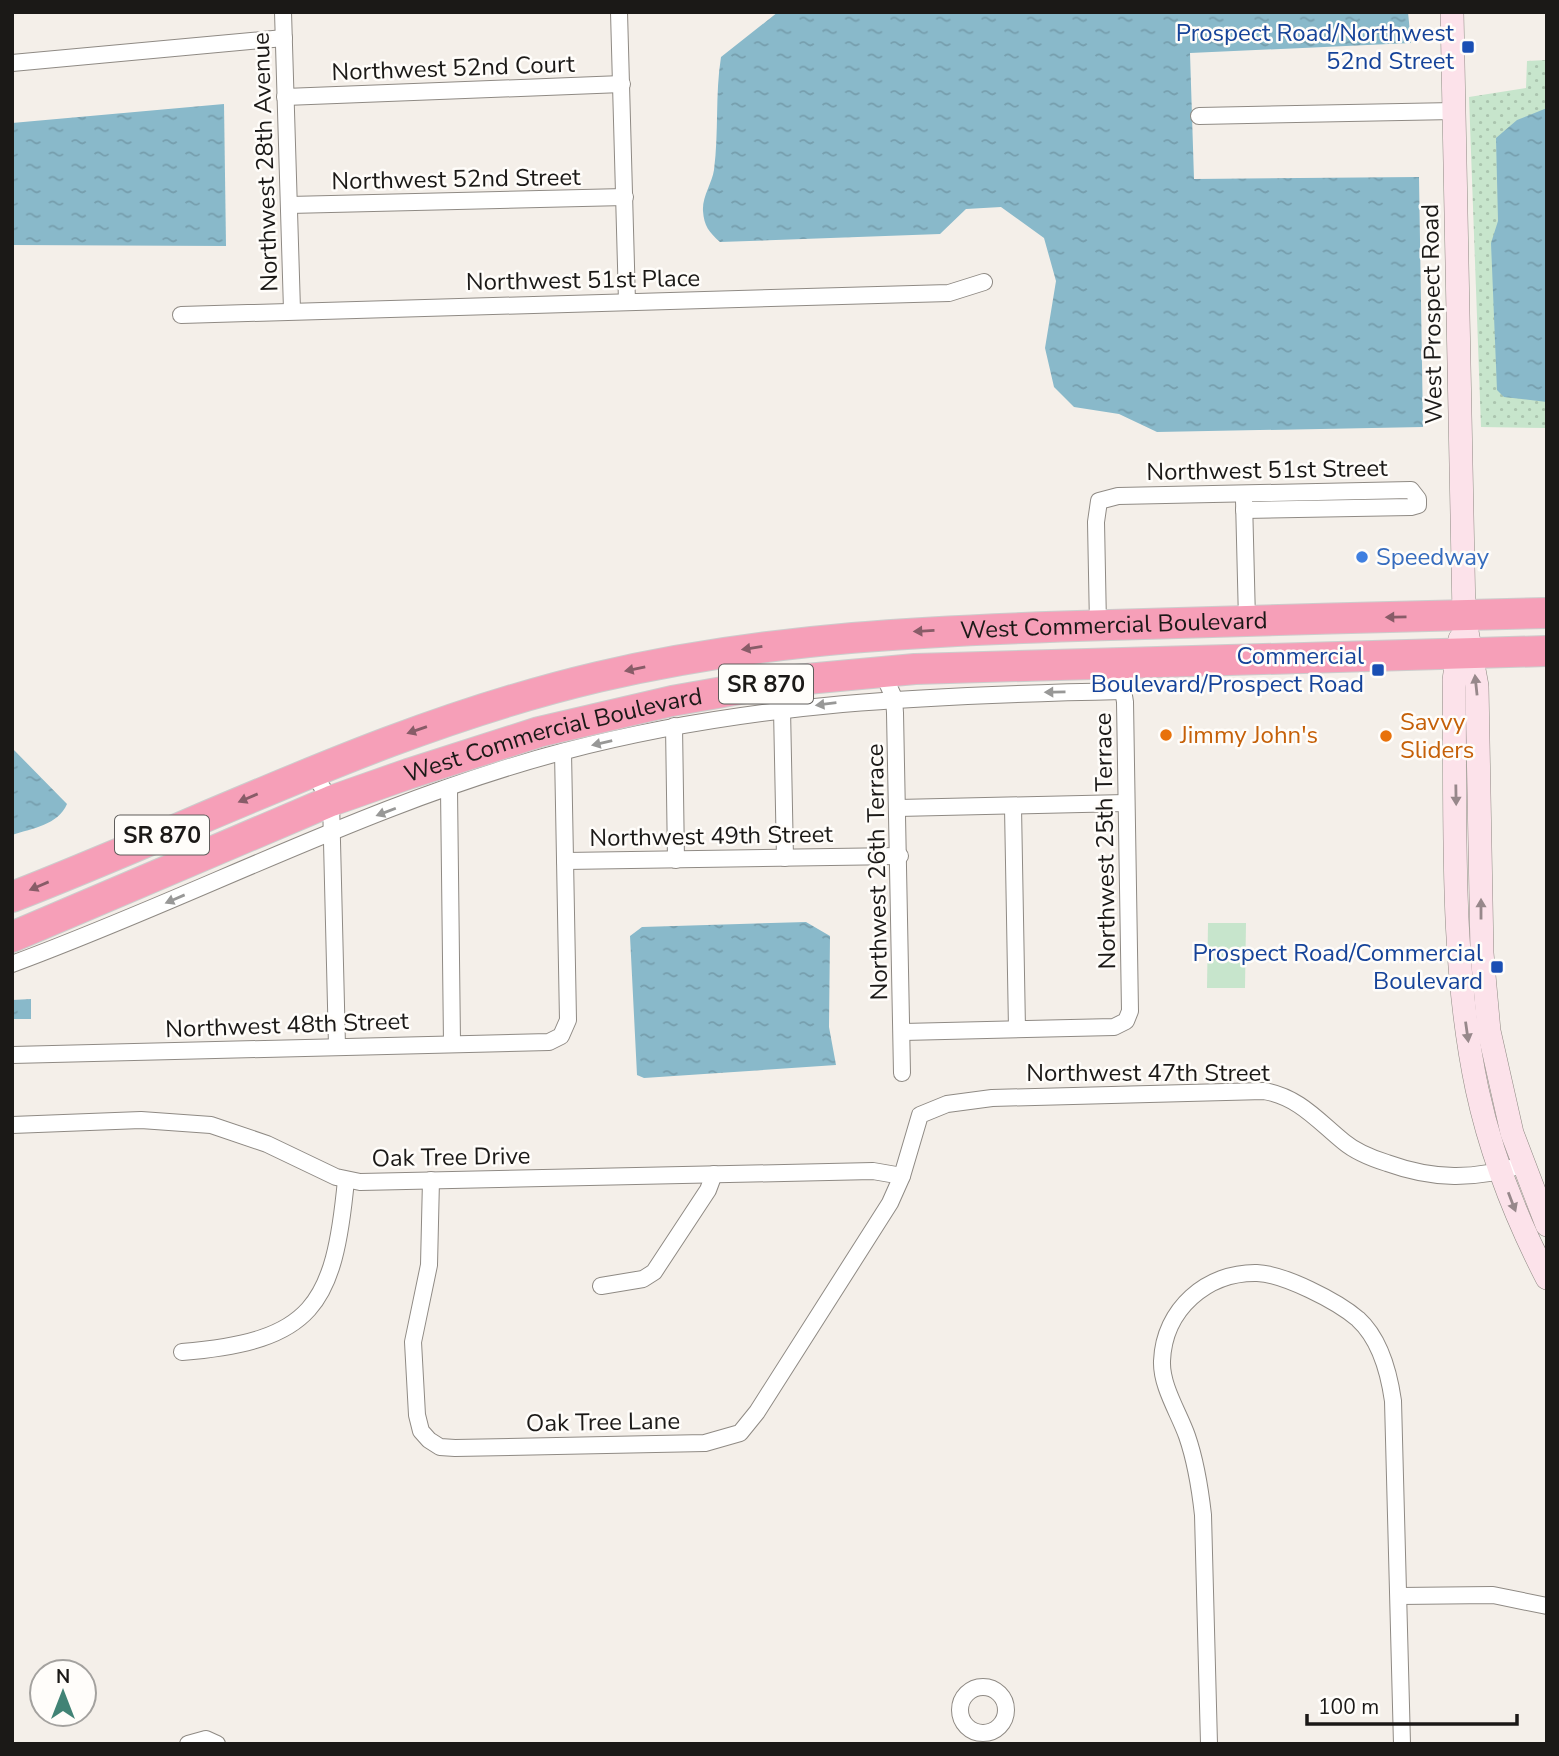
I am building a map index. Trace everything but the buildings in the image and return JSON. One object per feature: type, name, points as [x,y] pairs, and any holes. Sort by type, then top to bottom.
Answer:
[{"type":"highway","name":"West Commercial Boulevard","points":[[12,897],[311,770],[415,730],[516,698],[681,660],[762,646],[880,634],[1247,620],[1547,613]]},
{"type":"highway","points":[[882,671],[952,650],[1070,644],[1098,625]]},
{"type":"highway","name":"West Commercial Boulevard","points":[[12,937],[331,801],[474,752],[606,715],[785,681],[882,671],[1547,651]]},
{"type":"main road","name":"West Prospect Road","points":[[1452,12],[1464,615],[1464,653],[1454,692],[1463,998],[1477,1090],[1511,1168],[1547,1278]]},
{"type":"main road","name":"West Prospect Road","points":[[1511,1168],[1547,1225]]},
{"type":"street","name":"Northwest 28th Avenue","points":[[284,12],[292,310]]},
{"type":"street","points":[[619,12],[627,302]]},
{"type":"street","points":[[12,63],[284,38]]},
{"type":"street","name":"Northwest 52nd Court","points":[[285,97],[622,83]]},
{"type":"street","points":[[1199,116],[1454,111]]},
{"type":"street","name":"Northwest 52nd Street","points":[[289,205],[625,197]]},
{"type":"street","name":"Northwest 51st Place","points":[[181,315],[949,293],[984,282]]},
{"type":"street","name":"Northwest 51st Street","points":[[1098,625],[1096,522],[1099,501],[1118,496],[1244,503],[1411,507],[1418,505],[1418,499],[1411,489],[1244,503]]},
{"type":"street","points":[[1244,503],[1247,620]]},
{"type":"street","name":"Northwest 25th Terrace","points":[[1017,1029],[1114,1027],[1126,1021],[1130,1011],[1124,691],[1111,663]]},
{"type":"street","name":"Northwest 26th Terrace","points":[[882,671],[894,698],[900,856],[902,1073]]},
{"type":"street","points":[[12,964],[98,931],[332,832],[449,789],[563,752],[674,726],[782,709],[894,698],[1124,691]]},
{"type":"street","points":[[782,709],[785,858]]},
{"type":"street","points":[[674,726],[676,860]]},
{"type":"street","points":[[563,752],[565,861]]},
{"type":"street","points":[[311,770],[331,801],[337,1046]]},
{"type":"street","points":[[449,789],[453,1044]]},
{"type":"street","points":[[898,808],[1126,803]]},
{"type":"street","points":[[903,1032],[1017,1029],[1013,807]]},
{"type":"street","name":"Northwest 49th Street","points":[[565,861],[900,856]]},
{"type":"street","name":"Northwest 48th Street","points":[[12,1055],[549,1042],[561,1036],[568,1020],[565,861]]},
{"type":"street","name":"Northwest 47th Street","points":[[902,1176],[920,1115],[947,1104],[992,1097],[1264,1091],[1296,1101],[1361,1153],[1409,1171],[1447,1178],[1511,1168]]},
{"type":"street","name":"Oak Tree Drive","points":[[12,1125],[141,1120],[211,1125],[259,1140],[346,1180],[873,1171],[902,1176]]},
{"type":"street","points":[[601,1286],[643,1279],[654,1272],[708,1190],[714,1174]]},
{"type":"street","name":"Oak Tree Lane","points":[[430,1180],[429,1265],[413,1342],[417,1415],[421,1431],[429,1440],[440,1447],[455,1448],[705,1443],[740,1433],[757,1412],[883,1214],[902,1176]]},
{"type":"street","points":[[182,1352],[229,1346],[265,1337],[289,1326],[315,1305],[336,1254],[346,1180]]},
{"type":"street","points":[[1209,1744],[1200,1491],[1187,1437],[1167,1386],[1161,1362],[1174,1316],[1197,1290],[1227,1276],[1259,1273],[1304,1286],[1358,1320],[1374,1342],[1389,1374],[1393,1401],[1402,1744]]},
{"type":"street","points":[[1399,1595],[1493,1595],[1547,1606]]},
{"type":"street","points":[[188,1744],[205,1739],[218,1744]]},
{"type":"green space","points":[[1547,60],[1547,428],[1481,427],[1469,97],[1526,88],[1527,61]]},
{"type":"green space","points":[[1208,923],[1246,923],[1245,988],[1207,988]]},
{"type":"water","points":[[778,12],[1408,12],[1411,43],[1190,53],[1194,179],[1419,177],[1423,427],[1157,432],[1119,414],[1074,407],[1054,387],[1045,348],[1056,281],[1044,238],[1001,207],[966,209],[940,234],[720,242],[708,228],[703,211],[714,170],[721,57]]},
{"type":"water","points":[[224,104],[226,246],[12,245],[12,123]]},
{"type":"water","points":[[1547,108],[1547,402],[1504,397],[1497,390],[1491,243],[1498,221],[1496,138],[1517,120]]},
{"type":"water","points":[[12,748],[67,804],[58,817],[51,821],[12,835]]},
{"type":"water","points":[[806,922],[830,936],[829,1027],[836,1065],[644,1078],[637,1075],[630,936],[642,927]]},
{"type":"water","points":[[31,999],[31,1019],[12,1019],[12,1000]]},
{"type":"place","name":"Prospect Road/Northwest 52nd Street","points":[[1468,47]]},
{"type":"place","name":"Speedway","points":[[1362,557]]},
{"type":"place","name":"Commercial Boulevard/Prospect Road","points":[[1378,670]]},
{"type":"place","name":"Jimmy John's","points":[[1166,735]]},
{"type":"place","name":"Savvy Sliders","points":[[1386,736]]},
{"type":"place","name":"Prospect Road/Commercial Boulevard","points":[[1497,967]]}]
